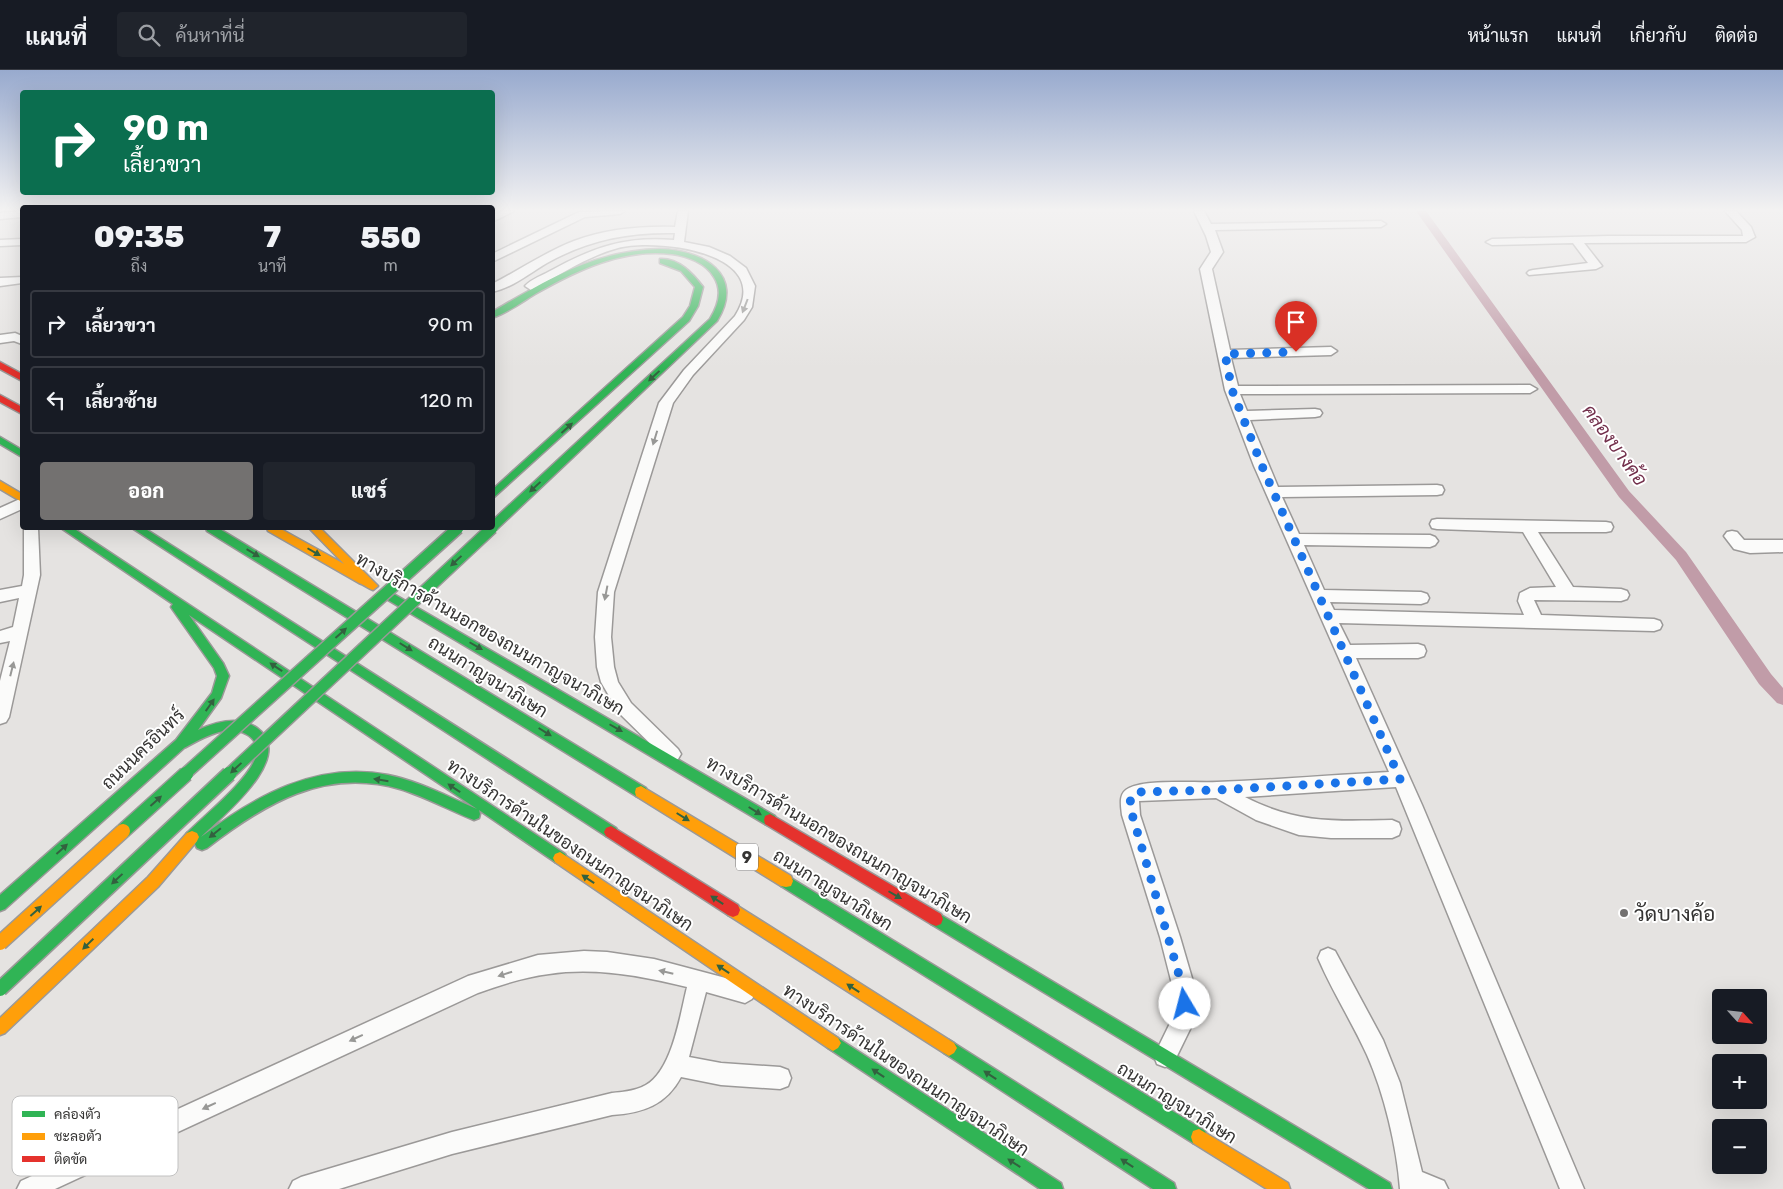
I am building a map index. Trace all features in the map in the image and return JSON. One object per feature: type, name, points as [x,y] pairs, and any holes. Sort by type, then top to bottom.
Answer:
[{"type":"main road","points":[[495,314],[587,263]]},
{"type":"main road","points":[[495,324],[564,284],[594,270],[615,263]]},
{"type":"main road","points":[[495,493],[686,319],[694,306],[699,287],[692,275],[681,266],[665,263]]},
{"type":"main road","points":[[495,524],[713,321],[721,310],[725,291],[724,284],[714,271],[705,263]]},
{"type":"main road","points":[[0,365],[20,375]]},
{"type":"main road","points":[[0,398],[20,410]]},
{"type":"main road","points":[[0,440],[20,453]]},
{"type":"main road","points":[[0,484],[20,498]]},
{"type":"main road","name":"ทางบริการด้านในของถนนกาญจนาภิเษก","points":[[69,530],[167,593],[764,997],[1055,1189]]},
{"type":"main road","points":[[140,530],[1168,1189]]},
{"type":"main road","name":"ถนนกาญจนาภิเษก","points":[[214,530],[1282,1189]]},
{"type":"main road","name":"ทางบริการด้านนอกของถนนกาญจนาภิเษก","points":[[275,530],[688,770],[1384,1189]]},
{"type":"main road","points":[[316,530],[373,586]]},
{"type":"main road","points":[[0,943],[456,530]]},
{"type":"main road","points":[[0,989],[489,530]]},
{"type":"main road","points":[[275,554],[293,577]]},
{"type":"main road","name":"ถนนนครอินทร์","points":[[0,904],[180,744],[217,695],[223,676],[209,649],[167,593]]},
{"type":"main road","points":[[153,882],[189,840],[250,778],[262,756],[262,743],[259,737],[249,728],[234,725],[205,731],[180,744]]},
{"type":"main road","points":[[0,1028],[153,882],[220,829],[276,794],[320,780],[354,777],[386,780],[447,803],[524,836]]},
{"type":"street","points":[[495,287],[541,263]]},
{"type":"street","points":[[495,306],[572,263]]},
{"type":"street","points":[[688,770],[624,706],[610,681],[603,652],[602,623],[606,592],[666,403],[676,385],[738,321],[746,307],[749,294],[746,275],[735,263]]},
{"type":"street","points":[[1208,263],[1207,276],[1232,390],[1293,539],[1413,805],[1572,1189]]},
{"type":"street","points":[[1533,273],[1596,266],[1594,263]]},
{"type":"street","points":[[0,282],[20,280]]},
{"type":"street","points":[[0,339],[16,337],[20,339]]},
{"type":"street","points":[[1225,354],[1331,351]]},
{"type":"street","points":[[1232,390],[1530,388]]},
{"type":"street","points":[[1243,416],[1315,413]]},
{"type":"street","points":[[1274,492],[1437,490]]},
{"type":"street","points":[[0,514],[20,504]]},
{"type":"street","points":[[1437,524],[1606,528]]},
{"type":"street","points":[[1527,527],[1568,593]]},
{"type":"street","points":[[0,717],[32,575],[31,530]]},
{"type":"street","points":[[1732,536],[1739,545],[1750,547],[1783,546]]},
{"type":"street","points":[[1293,539],[1430,541]]},
{"type":"street","points":[[0,596],[27,591]]},
{"type":"street","points":[[1536,621],[1528,609],[1526,597],[1528,595],[1568,593],[1621,596]]},
{"type":"street","points":[[1320,596],[1421,598]]},
{"type":"street","points":[[1328,616],[1654,625]]},
{"type":"street","points":[[0,637],[20,632]]},
{"type":"street","points":[[1344,652],[1418,651]]},
{"type":"street","points":[[1165,1056],[1185,1017],[1184,992],[1132,814],[1130,798],[1138,792],[1219,790],[1400,779]]},
{"type":"street","points":[[1219,790],[1244,805],[1280,820],[1310,828],[1392,829]]},
{"type":"street","points":[[1328,958],[1375,1048],[1389,1084],[1412,1185],[1436,1189]]},
{"type":"street","points":[[178,1121],[466,988],[524,968],[560,962],[610,963],[639,966],[764,997]]},
{"type":"street","points":[[301,1189],[452,1143],[612,1104],[633,1102],[660,1089],[675,1065],[698,980]]},
{"type":"street","points":[[675,1065],[721,1074],[780,1078]]},
{"type":"street","points":[[30,1189],[58,1176]]},
{"type":"waterway","name":"คลองบางค้อ","points":[[1458,263],[1624,494],[1681,556],[1765,679],[1783,698]]},
{"type":"traffic: fast","points":[[495,314],[552,281],[592,263]]},
{"type":"traffic: fast","points":[[495,493],[686,319],[694,306],[699,287],[684,269],[669,263]]},
{"type":"traffic: fast","points":[[495,524],[713,321],[722,303],[722,284],[715,272],[704,263]]},
{"type":"traffic: fast","points":[[0,440],[20,453]]},
{"type":"traffic: fast","points":[[69,530],[560,858]]},
{"type":"traffic: fast","points":[[140,530],[611,832]]},
{"type":"traffic: fast","points":[[214,530],[641,792]]},
{"type":"traffic: fast","points":[[123,831],[456,530]]},
{"type":"traffic: fast","points":[[0,989],[490,530]]},
{"type":"traffic: fast","points":[[392,597],[770,820]]},
{"type":"traffic: fast","points":[[0,904],[180,744],[217,695],[223,676],[219,666],[177,607]]},
{"type":"traffic: fast","points":[[180,744],[208,731],[229,726],[239,726],[249,729],[257,735],[263,748],[262,757],[250,777],[231,799],[192,837]]},
{"type":"traffic: fast","points":[[202,844],[265,801],[310,783],[334,778],[359,777],[386,780],[408,786],[474,814]]},
{"type":"traffic: fast","points":[[786,881],[1199,1137]]},
{"type":"traffic: fast","points":[[936,919],[1384,1189]]},
{"type":"traffic: fast","points":[[833,1043],[1055,1189]]},
{"type":"traffic: fast","points":[[949,1048],[1168,1189]]},
{"type":"traffic: slow","points":[[0,484],[20,498]]},
{"type":"traffic: slow","points":[[276,530],[363,580]]},
{"type":"traffic: slow","points":[[316,530],[373,586]]},
{"type":"traffic: slow","points":[[641,792],[786,881]]},
{"type":"traffic: slow","points":[[0,943],[123,831]]},
{"type":"traffic: slow","points":[[0,1028],[153,882],[192,837]]},
{"type":"traffic: slow","points":[[560,858],[833,1043]]},
{"type":"traffic: slow","points":[[733,910],[949,1048]]},
{"type":"traffic: slow","points":[[1199,1137],[1282,1189]]},
{"type":"traffic: jam","points":[[0,365],[20,377]]},
{"type":"traffic: jam","points":[[0,398],[20,410]]},
{"type":"traffic: jam","points":[[770,820],[936,919]]},
{"type":"traffic: jam","points":[[611,832],[733,910]]},
{"type":"place","name":"วัดบางค้อ","points":[[1624,913]]},
{"type":"route","points":[[1185,1004],[1184,992],[1170,937],[1132,814],[1130,798],[1138,792],[1219,790],[1400,779],[1293,539],[1232,390],[1228,374],[1225,354],[1296,352]]}]
